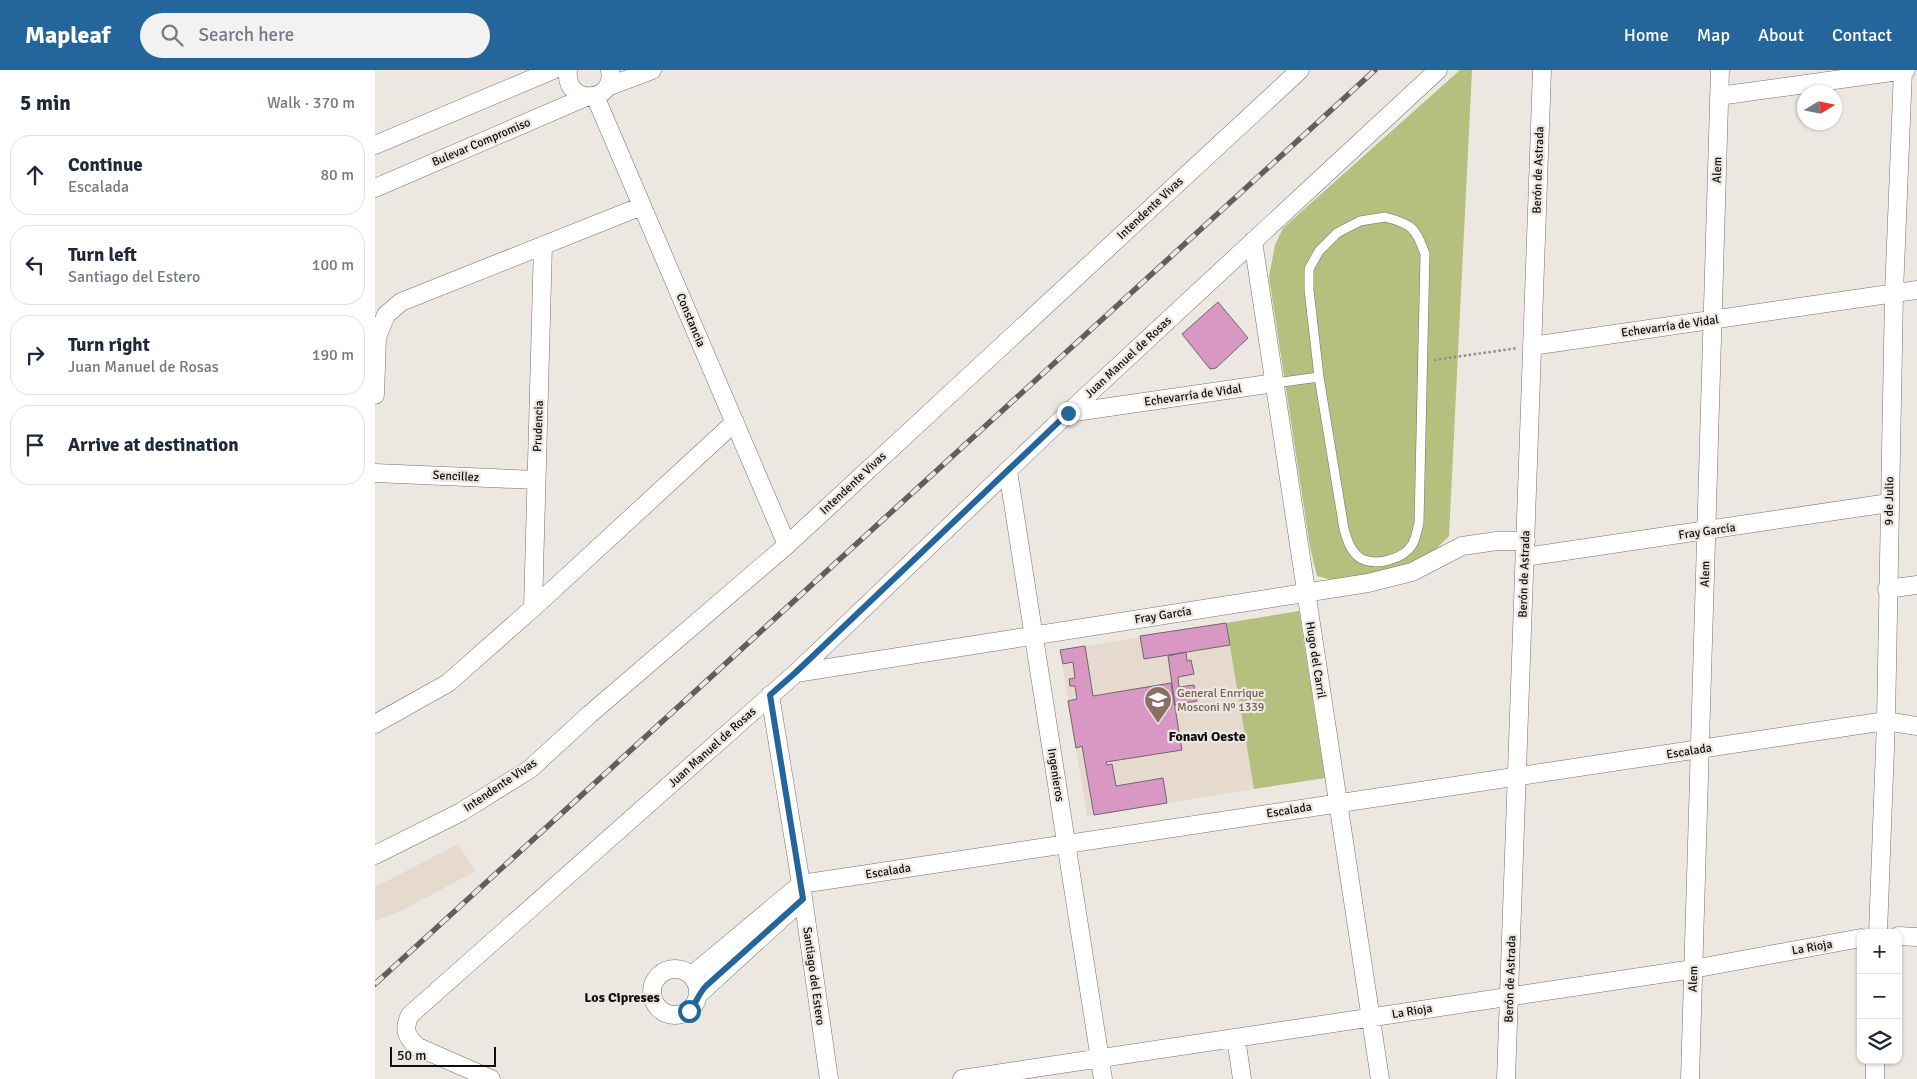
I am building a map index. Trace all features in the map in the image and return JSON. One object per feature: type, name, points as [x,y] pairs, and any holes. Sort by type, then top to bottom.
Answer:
[{"type":"street","points":[[375,146],[553,70]]},
{"type":"street","points":[[568,70],[569,84],[573,90],[596,93],[610,81],[610,70]]},
{"type":"street","name":"Bulevar Compromiso","points":[[375,188],[652,70]]},
{"type":"street","name":"Intendente Vivas","points":[[375,855],[461,812],[529,768],[787,545],[1300,70]]},
{"type":"street","name":"Juan Manuel de Rosas","points":[[491,1079],[418,1046],[410,1040],[405,1032],[406,1022],[410,1015],[795,673],[1068,413],[1438,70]]},
{"type":"street","name":"Berón de Astrada","points":[[1506,1079],[1542,70]]},
{"type":"street","name":"Alem","points":[[1690,1079],[1720,70]]},
{"type":"street","points":[[1719,96],[1904,70]]},
{"type":"street","name":"9 de Julio","points":[[1878,929],[1886,721],[1894,293],[1904,70]]},
{"type":"street","name":"Constancia","points":[[596,93],[642,206],[787,545]]},
{"type":"street","points":[[375,395],[377,337],[386,315],[401,302],[642,206]]},
{"type":"street","name":"Hugo del Carril","points":[[1253,241],[1380,1079]]},
{"type":"street","name":"Prudencia","points":[[533,608],[543,245]]},
{"type":"street","name":"Echevarría de Vidal","points":[[1532,346],[1917,290]]},
{"type":"street","name":"Echevarría de Vidal","points":[[1068,413],[1275,383]]},
{"type":"street","points":[[375,724],[448,683],[533,608],[735,422]]},
{"type":"street","name":"Ingenieros","points":[[1008,470],[1103,1079]]},
{"type":"street","name":"Sencillez","points":[[375,473],[537,480]]},
{"type":"street","name":"Fray García","points":[[795,673],[1368,583],[1412,572],[1462,546],[1497,541],[1525,549],[1706,531],[1889,503]]},
{"type":"street","points":[[1887,589],[1917,585]]},
{"type":"street","name":"Santiago del Estero","points":[[770,695],[802,891],[829,1079]]},
{"type":"street","name":"Escalada","points":[[802,891],[1066,844],[1886,721],[1917,726]]},
{"type":"street","points":[[692,976],[802,891]]},
{"type":"street","points":[[699,994],[696,981],[681,969],[674,968],[661,973],[653,983],[652,996],[658,1008],[670,1015],[683,1014],[694,1006],[699,994],[802,891]]},
{"type":"street","points":[[1902,936],[1917,937]]},
{"type":"street","name":"La Rioja","points":[[962,1079],[1693,969],[1857,939]]},
{"type":"street","points":[[1236,1038],[1242,1079]]},
{"type":"street","points":[[1875,1064],[1875,1079]]},
{"type":"lane","points":[[1385,217],[1405,222],[1419,235],[1425,254],[1423,362],[1419,523],[1412,545],[1399,558],[1381,562],[1362,558],[1350,546],[1343,530],[1319,377],[1309,290],[1309,269],[1319,251],[1337,233],[1360,221],[1385,217]]},
{"type":"lane","name":"Echevarría de Vidal","points":[[1275,383],[1319,377]]},
{"type":"path","points":[[1423,362],[1532,346]]},
{"type":"shaded area","name":"General Enrrique Mosconi Nº 1339","points":[[1226,623],[1254,789],[1087,816],[1060,650]]},
{"type":"shaded area","points":[[458,844],[476,871],[401,911],[375,921],[375,885],[387,881]]},
{"type":"green space","points":[[1460,70],[1472,70],[1449,536],[1428,557],[1402,568],[1332,580],[1317,576],[1310,547],[1269,277],[1275,245],[1283,228]]},
{"type":"green space","points":[[1299,611],[1325,778],[1254,789],[1226,623]]},
{"type":"building","points":[[1218,302],[1248,338],[1216,368],[1210,369],[1182,334]]},
{"type":"building","points":[[1226,623],[1230,645],[1144,659],[1140,636]]},
{"type":"building","points":[[1085,646],[1093,696],[1171,683],[1182,750],[1106,762],[1107,765],[1112,764],[1116,786],[1163,778],[1167,803],[1094,815],[1082,746],[1076,748],[1068,701],[1077,699],[1075,686],[1070,686],[1069,679],[1075,678],[1073,662],[1063,664],[1060,650]]},
{"type":"building","points":[[1186,652],[1187,661],[1191,660],[1194,674],[1178,677],[1179,687],[1194,685],[1197,701],[1175,705],[1168,656]]},
{"type":"railway","points":[[375,984],[1375,70]]},
{"type":"place","name":"General Enrrique Mosconi Nº 1339","points":[[1158,724]]},
{"type":"district","name":"Fonavi Oeste","points":[[1207,736]]},
{"type":"district","name":"Los Cipreses","points":[[622,997]]},
{"type":"route","points":[[689,1011],[706,986],[803,899],[770,695],[1068,413]]}]
